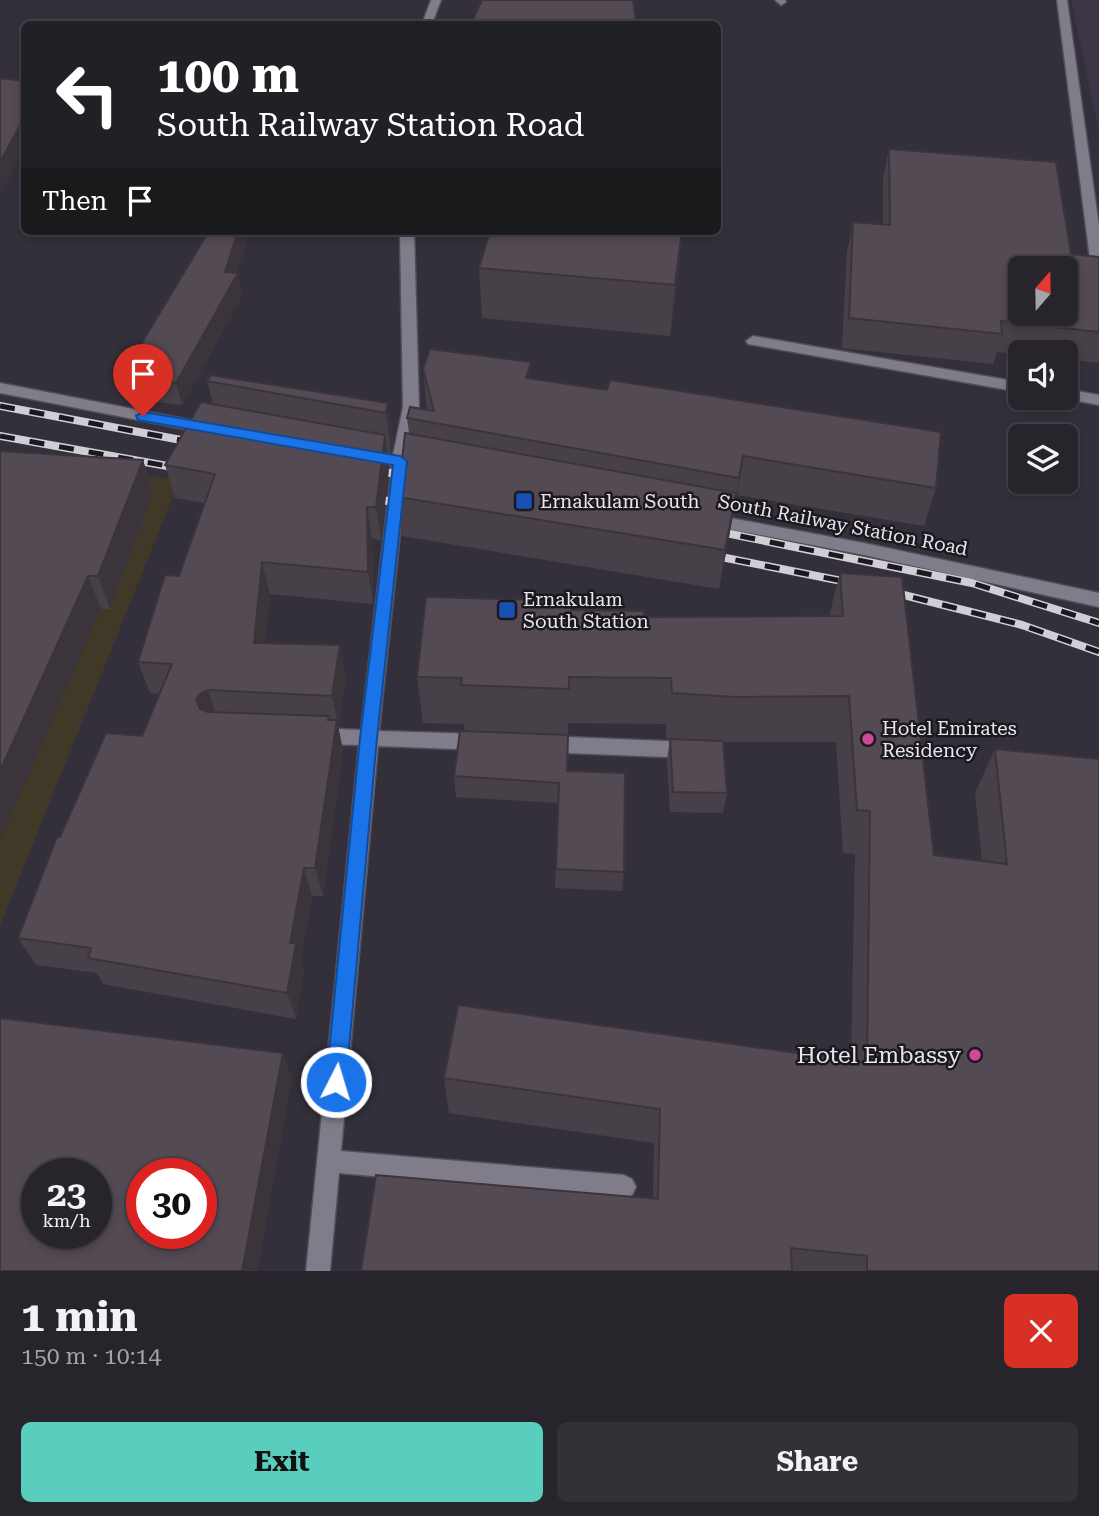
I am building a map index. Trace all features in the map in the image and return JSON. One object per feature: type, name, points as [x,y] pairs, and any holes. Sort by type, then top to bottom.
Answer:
[{"type":"street","points":[[428,21],[436,0]]},
{"type":"street","points":[[1062,0],[1099,275]]},
{"type":"street","points":[[318,1271],[369,738],[400,461],[411,407],[407,235]]},
{"type":"street","points":[[753,341],[1008,385]]},
{"type":"street","points":[[0,388],[222,430]]},
{"type":"street","points":[[1078,396],[1099,400]]},
{"type":"street","points":[[345,452],[441,469]]},
{"type":"street","name":"South Railway Station Road","points":[[687,516],[864,549],[1099,600]]},
{"type":"street","points":[[300,736],[709,750]]},
{"type":"street","points":[[328,1161],[624,1187]]},
{"type":"shaded area","points":[[1071,0],[1099,0],[1099,131]]},
{"type":"shaded area","points":[[0,461],[180,479],[0,926]]},
{"type":"building","points":[[482,0],[633,0],[636,21],[472,21]]},
{"type":"building","points":[[0,78],[21,81],[21,124],[0,162]]},
{"type":"building","points":[[889,149],[1056,162],[1071,254],[1099,257],[1099,332],[1046,326],[1078,326],[1078,256],[1008,256],[1008,322],[1001,321],[1002,334],[849,318],[853,222],[890,225]]},
{"type":"building","points":[[207,235],[237,235],[225,272],[238,273],[176,383],[122,376]]},
{"type":"building","points":[[489,235],[681,235],[675,285],[479,268]]},
{"type":"building","points":[[430,349],[531,362],[526,378],[607,390],[610,380],[941,432],[936,488],[743,456],[739,478],[407,418],[410,407],[434,411],[423,369]]},
{"type":"building","points":[[211,375],[388,403],[386,413],[207,381]]},
{"type":"building","points":[[201,402],[385,435],[376,507],[367,507],[368,572],[262,562],[254,643],[340,645],[332,696],[208,690],[196,700],[200,709],[208,712],[329,716],[328,720],[337,720],[315,868],[304,868],[290,943],[296,943],[287,993],[88,958],[91,948],[18,938],[57,837],[60,837],[106,733],[142,736],[172,664],[138,662],[165,575],[179,576],[215,474],[165,465]]},
{"type":"building","points":[[405,433],[736,493],[725,550],[398,497]]},
{"type":"building","points":[[0,451],[143,460],[98,576],[88,576],[0,771]]},
{"type":"building","points":[[840,573],[902,577],[934,855],[1007,864],[995,749],[1099,759],[1099,1271],[867,1271],[867,1256],[791,1248],[792,1271],[361,1271],[376,1175],[658,1199],[660,1109],[444,1078],[458,1005],[867,1063],[870,811],[857,810],[849,696],[735,697],[672,693],[671,678],[569,677],[569,689],[461,685],[462,678],[417,677],[426,597],[571,601],[571,610],[644,611],[644,617],[843,616]]},
{"type":"building","points":[[460,731],[568,735],[567,771],[625,773],[624,872],[556,869],[559,783],[454,776]]},
{"type":"building","points":[[670,739],[723,741],[727,793],[673,792]]},
{"type":"building","points":[[0,1018],[283,1053],[242,1271],[0,1271]]},
{"type":"railway","points":[[0,406],[197,443]]},
{"type":"railway","points":[[0,436],[184,469]]},
{"type":"railway","points":[[370,470],[419,477]]},
{"type":"railway","points":[[367,498],[416,505]]},
{"type":"railway","points":[[711,530],[972,583],[1099,623]]},
{"type":"railway","points":[[706,554],[857,584]]},
{"type":"railway","points":[[884,590],[1022,625],[1099,652]]},
{"type":"place","name":"Ernakulam South","points":[[524,501]]},
{"type":"place","name":"Ernakulam South Station","points":[[507,610]]},
{"type":"place","name":"Hotel Emirates Residency","points":[[868,739]]},
{"type":"place","name":"Hotel Embassy","points":[[975,1055]]},
{"type":"route","points":[[143,416],[400,461],[369,738],[336,1082]]}]
